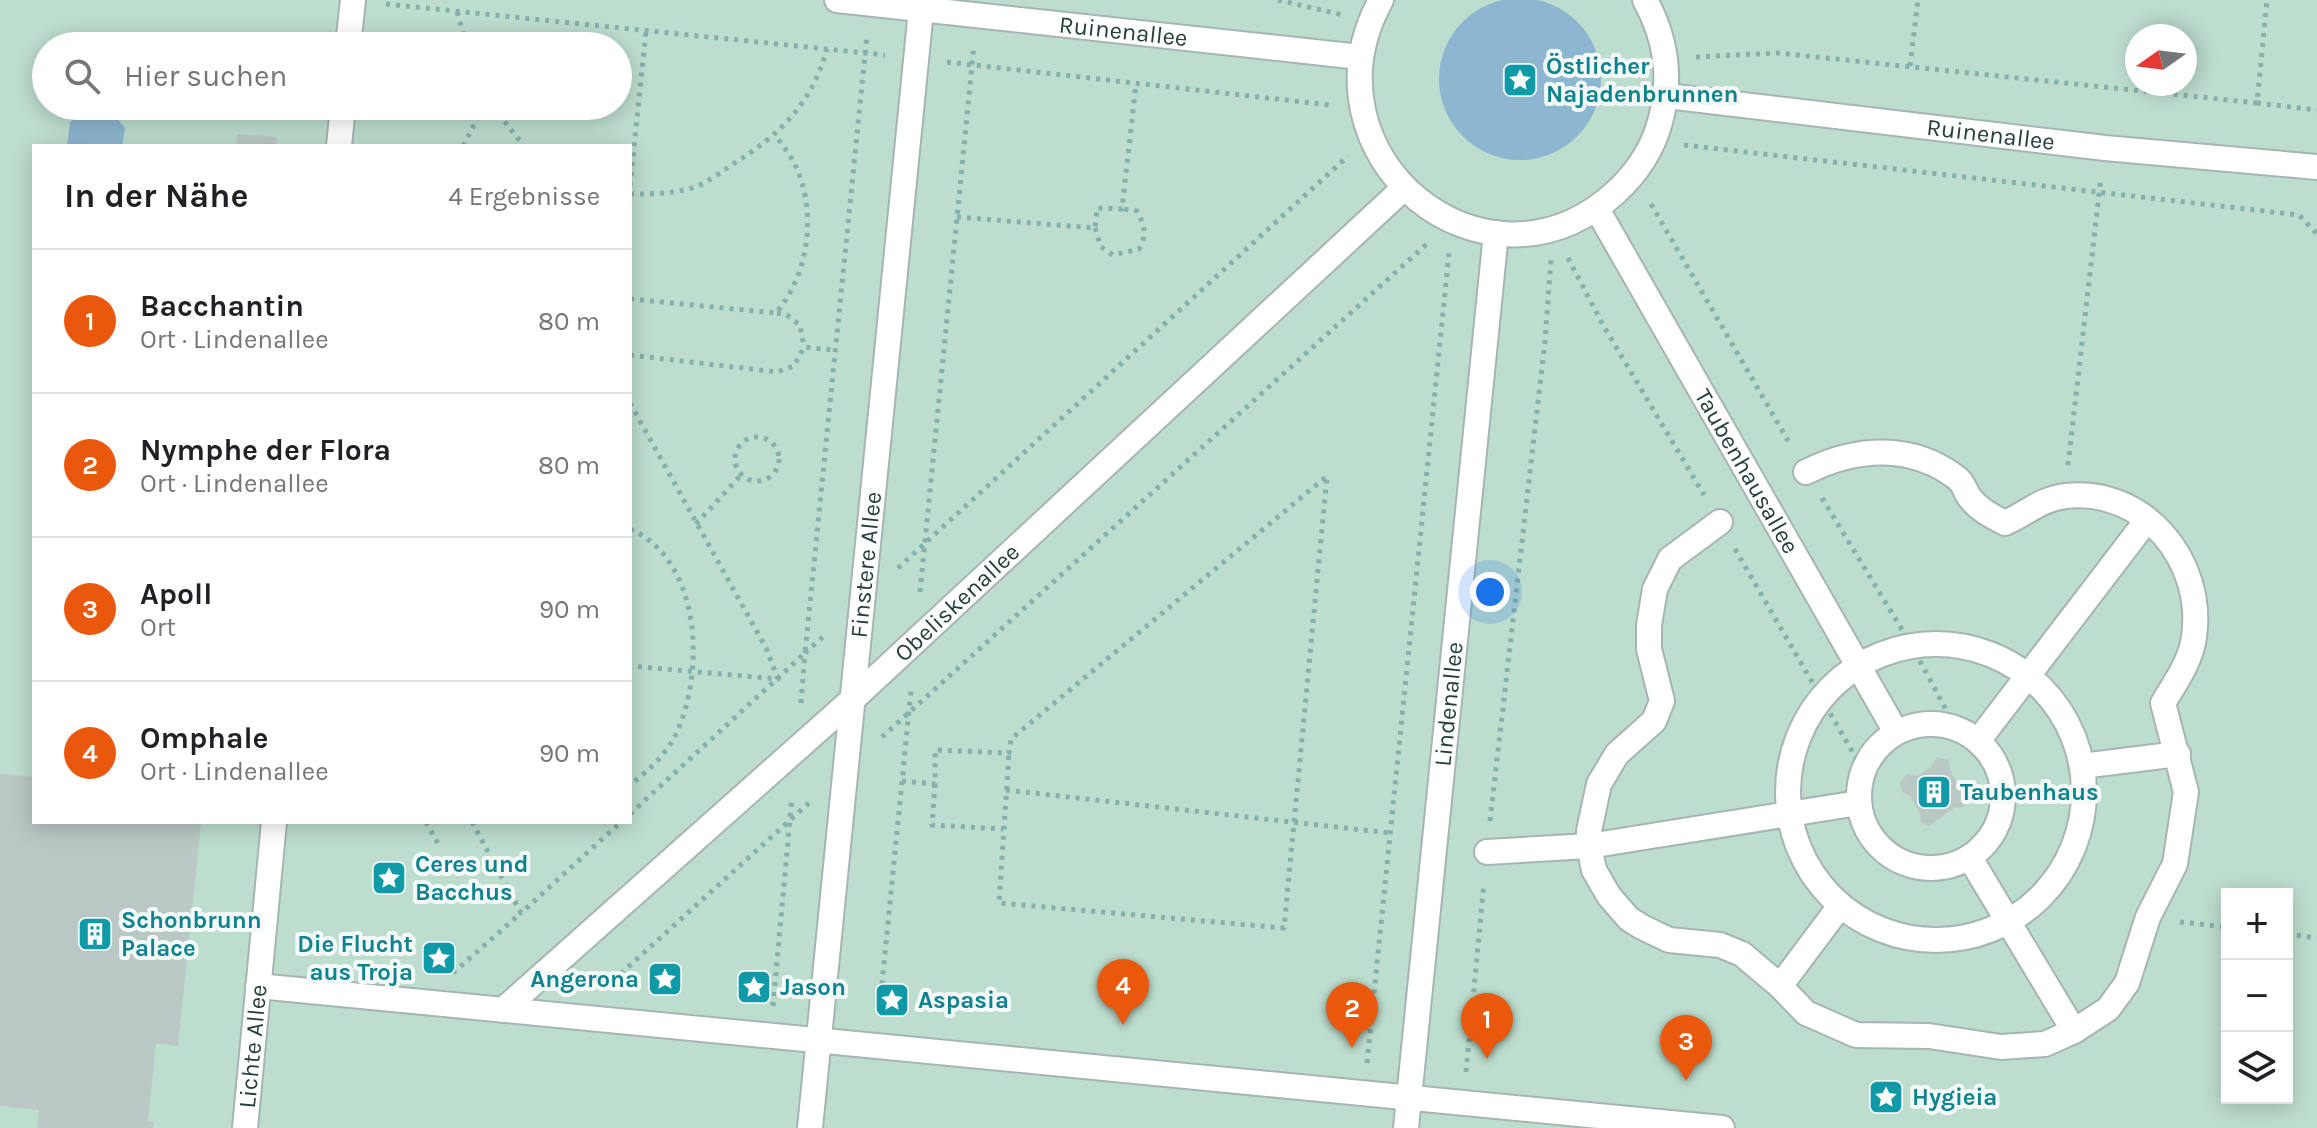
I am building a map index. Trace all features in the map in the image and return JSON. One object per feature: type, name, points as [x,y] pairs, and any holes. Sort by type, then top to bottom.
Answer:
[{"type":"street","points":[[350,32],[353,0]]},
{"type":"street","name":"Ruinenallee","points":[[837,0],[922,5],[977,16],[1360,57]]},
{"type":"street","points":[[1375,10],[1360,57],[1361,108],[1370,137],[1384,164],[1404,188],[1426,207],[1452,221],[1496,233],[1525,233],[1553,229],[1597,209],[1634,176],[1655,142],[1667,96],[1667,59],[1658,23],[1645,0]]},
{"type":"street","name":"Finstere Allee","points":[[810,1128],[922,5]]},
{"type":"street","name":"Ruinenallee","points":[[1667,96],[2105,148],[2317,167]]},
{"type":"street","points":[[339,144],[342,120]]},
{"type":"street","name":"Obeliskenallee","points":[[503,1010],[853,699],[1404,188]]},
{"type":"street","name":"Taubenhausallee","points":[[1597,209],[1896,732]]},
{"type":"street","name":"Lindenallee","points":[[1406,1128],[1496,233]]},
{"type":"street","points":[[1720,522],[1670,559],[1655,589],[1649,649],[1662,701],[1654,721],[1617,754],[1606,770],[1594,801],[1589,846],[1594,870],[1609,896],[1629,919],[1669,940],[1720,945],[1742,954],[1806,1013],[1856,1035],[1929,1036],[2001,1047],[2045,1044],[2074,1031],[2108,1009],[2127,983],[2148,917],[2175,864],[2186,792],[2163,703],[2184,667],[2194,640],[2196,610],[2189,577],[2178,550],[2147,520],[2119,501],[2086,495],[2042,501],[2005,523],[1985,513],[1970,498],[1961,480],[1936,464],[1904,452],[1868,451],[1806,472]]},
{"type":"street","points":[[1978,741],[2147,520]]},
{"type":"street","points":[[1936,644],[1985,652],[2028,676],[2047,694],[2063,716],[2082,766],[2084,796],[2080,826],[2071,855],[2055,881],[2034,904],[2010,922],[1986,933],[1961,939],[1909,939],[1861,921],[1840,906],[1821,887],[1806,865],[1795,841],[1789,815],[1789,765],[1807,718],[1821,698],[1839,679],[1859,665],[1885,652],[1912,646],[1936,644]]},
{"type":"street","points":[[1926,723],[1941,724],[1968,733],[1993,758],[2002,779],[2004,802],[1998,824],[1987,843],[1970,858],[1948,867],[1923,869],[1899,862],[1879,847],[1865,827],[1858,803],[1863,770],[1877,748],[1896,732],[1926,723]]},
{"type":"street","points":[[2082,766],[2178,754]]},
{"type":"street","points":[[1487,852],[1589,846],[1858,803]]},
{"type":"street","name":"Lichte Allee","points":[[245,1128],[274,824]]},
{"type":"street","points":[[1970,858],[2074,1031]]},
{"type":"street","points":[[1780,986],[1840,906]]},
{"type":"street","points":[[258,986],[1722,1128]]},
{"type":"path","points":[[353,0],[1361,108]]},
{"type":"path","points":[[1278,0],[1375,10]]},
{"type":"path","points":[[1910,66],[1918,0]]},
{"type":"path","points":[[2257,103],[2267,0]]},
{"type":"path","points":[[632,812],[805,653],[871,4]]},
{"type":"path","points":[[457,12],[463,32]]},
{"type":"path","points":[[875,1046],[977,16]]},
{"type":"path","points":[[632,167],[646,31]]},
{"type":"path","points":[[632,194],[665,194],[700,185],[776,135],[798,109],[823,65],[827,49]]},
{"type":"path","points":[[1667,59],[1778,53],[2317,110]]},
{"type":"path","points":[[1122,209],[1136,84]]},
{"type":"path","points":[[464,144],[477,120]]},
{"type":"path","points":[[503,120],[522,144]]},
{"type":"path","points":[[776,135],[794,163],[804,194],[808,231],[791,296],[776,313]]},
{"type":"path","points":[[1655,142],[2299,215],[2317,234]]},
{"type":"path","points":[[2064,496],[2105,148]]},
{"type":"path","points":[[1097,208],[1137,211],[1146,238],[1139,249],[1113,255],[1101,247],[1095,228],[1097,208]]},
{"type":"path","points":[[957,217],[1095,228]]},
{"type":"path","points":[[573,1017],[1452,221]]},
{"type":"path","points":[[1364,1094],[1452,221]]},
{"type":"path","points":[[1553,229],[1603,325],[1863,770]]},
{"type":"path","points":[[1463,1103],[1487,852],[1545,341],[1553,229]]},
{"type":"path","points":[[632,299],[787,315],[800,325],[804,347],[794,366],[777,372],[632,355]]},
{"type":"path","points":[[804,347],[834,350]]},
{"type":"path","points":[[632,407],[766,648],[778,679]]},
{"type":"path","points":[[759,437],[771,442],[778,453],[779,466],[776,471],[760,481],[741,475],[735,456],[741,445],[759,437]]},
{"type":"path","points":[[696,524],[741,475]]},
{"type":"path","points":[[1327,476],[1284,928],[999,903],[1006,790],[1011,739],[1327,476]]},
{"type":"path","points":[[632,531],[663,554],[682,585],[693,630],[694,649],[683,715],[675,735],[666,751],[632,783]]},
{"type":"path","points":[[632,666],[778,679]]},
{"type":"path","points":[[1003,829],[932,825],[935,750],[1009,753]]},
{"type":"path","points":[[902,781],[935,784]]},
{"type":"path","points":[[1006,790],[1390,833]]},
{"type":"path","points":[[427,824],[440,847]]},
{"type":"path","points":[[473,824],[521,913]]},
{"type":"path","points":[[421,1002],[619,824]]},
{"type":"path","points":[[2148,917],[2221,926]]},
{"type":"path","points":[[2293,935],[2317,938]]},
{"type":"green space","points":[[0,0],[2317,0],[2317,1128],[0,1128]]},
{"type":"water","name":"Östlicher Najadenbrunnen","points":[[1504,0],[1536,0],[1565,12],[1587,34],[1599,63],[1599,95],[1587,124],[1565,146],[1536,158],[1504,158],[1475,146],[1453,124],[1441,95],[1441,63],[1453,34],[1475,12]]},
{"type":"water","points":[[118,120],[125,128],[122,144],[67,144],[70,122]]},
{"type":"building","points":[[237,134],[277,137],[276,144],[236,144]]},
{"type":"building","name":"Taubenhaus","points":[[1937,757],[1949,760],[1951,773],[1966,791],[1968,800],[1962,807],[1954,808],[1929,826],[1921,822],[1919,811],[1911,797],[1902,792],[1900,783],[1907,774],[1917,776],[1930,768]]},
{"type":"building","name":"Schonbrunn Palace","points":[[0,774],[32,777],[32,824],[201,824],[178,1046],[156,1043],[148,1121],[154,1122],[153,1128],[37,1128],[39,1110],[0,1106]]},
{"type":"place","name":"Östlicher Najadenbrunnen","points":[[1520,80]]},
{"type":"place","name":"Taubenhaus","points":[[1934,792]]},
{"type":"place","name":"Ceres und Bacchus","points":[[389,878]]},
{"type":"place","name":"Schonbrunn Palace","points":[[95,934]]},
{"type":"place","name":"Die Flucht aus Troja","points":[[439,958]]},
{"type":"place","name":"Angerona","points":[[665,979]]},
{"type":"place","name":"Jason","points":[[754,987]]},
{"type":"place","name":"Aspasia","points":[[892,1000]]},
{"type":"place","name":"Omphale","points":[[1123,1025]]},
{"type":"place","name":"Nymphe der Flora","points":[[1352,1048]]},
{"type":"place","name":"Bacchantin","points":[[1487,1059]]},
{"type":"place","name":"Apoll","points":[[1686,1081]]},
{"type":"place","name":"Hygieia","points":[[1886,1097]]}]
